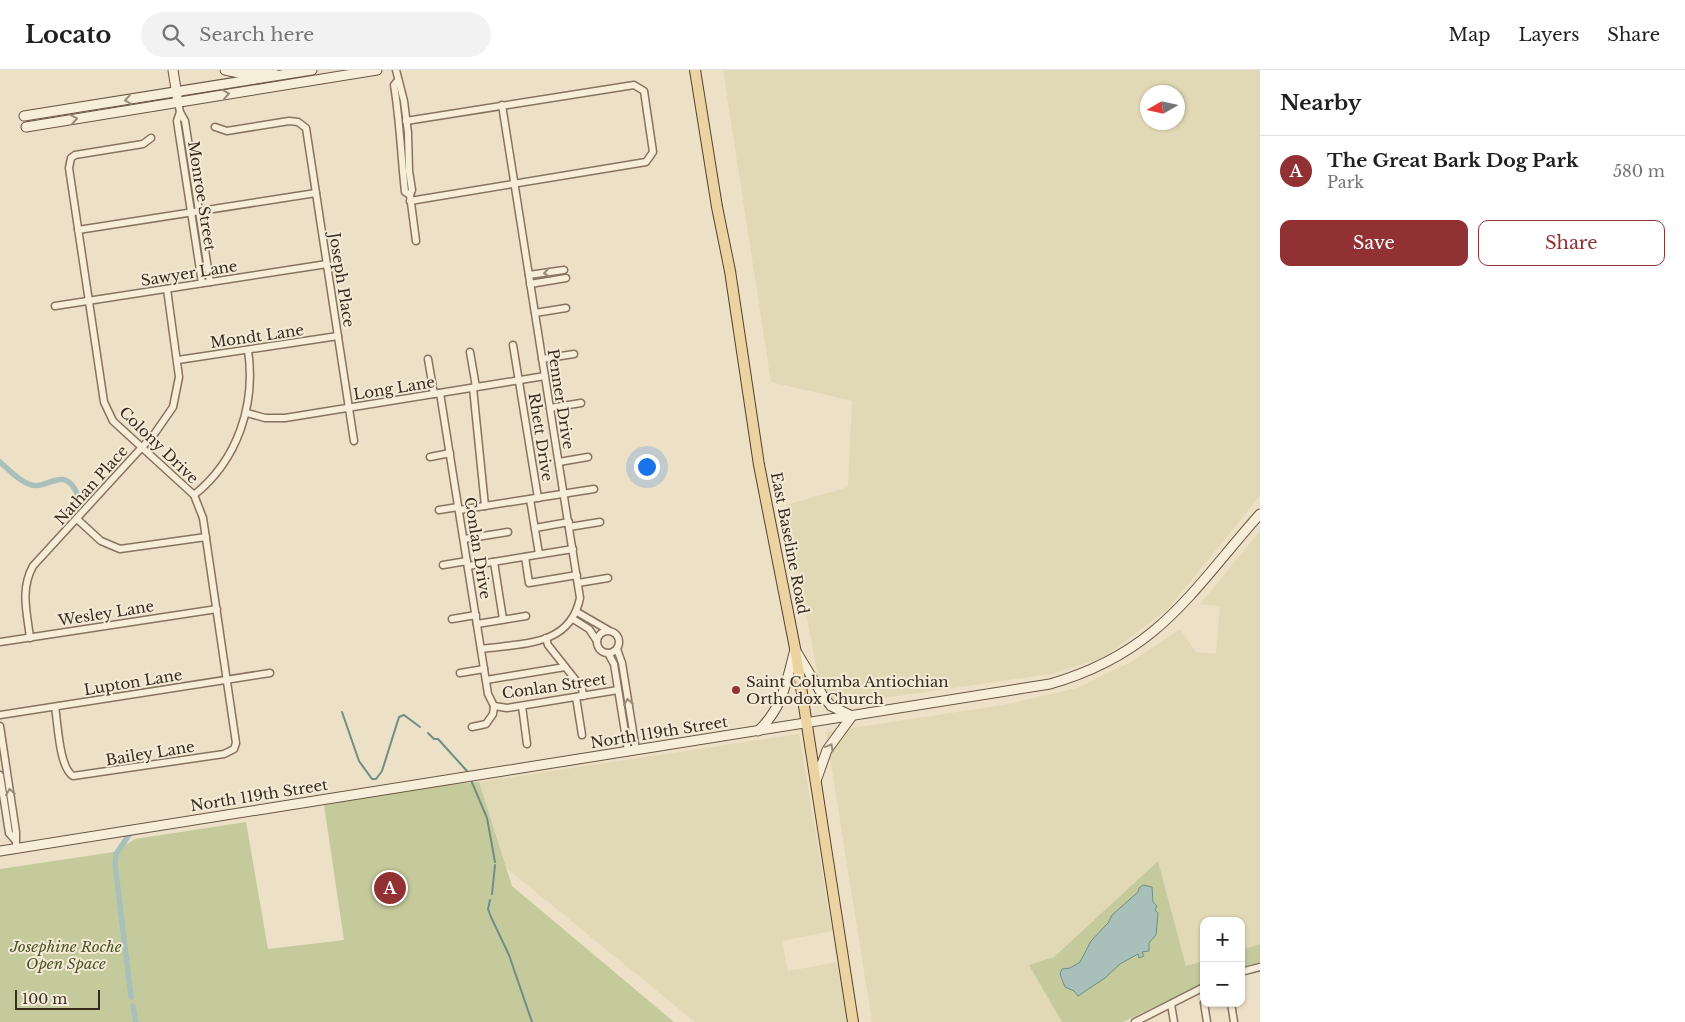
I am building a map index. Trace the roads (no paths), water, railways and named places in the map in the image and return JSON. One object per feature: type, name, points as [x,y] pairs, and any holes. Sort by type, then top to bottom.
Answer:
[{"type":"main road","name":"Monroe Street","points":[[173,70],[177,97]]},
{"type":"main road","points":[[225,70],[239,73],[273,70]]},
{"type":"main road","points":[[26,127],[312,70]]},
{"type":"main road","points":[[24,116],[377,70]]},
{"type":"main road","name":"East Baseline Road","points":[[695,70],[717,207],[730,271],[761,473],[795,648],[853,1022]]},
{"type":"main road","name":"North 119th Street","points":[[0,851],[16,844],[632,751],[1050,684],[1099,667],[1144,640],[1169,619],[1260,514]]},
{"type":"main road","points":[[795,648],[823,696],[831,706],[852,716],[827,750],[815,783]]},
{"type":"main road","points":[[758,731],[774,715],[784,692],[795,648]]},
{"type":"street","points":[[396,70],[401,84],[406,121],[412,190],[410,198],[416,241]]},
{"type":"street","points":[[398,80],[394,85],[402,138],[400,153],[405,192],[410,198]]},
{"type":"street","points":[[406,121],[634,85],[644,91],[653,152],[646,162],[410,198]]},
{"type":"street","name":"Monroe Street","points":[[177,97],[180,112],[185,121],[210,282]]},
{"type":"street","name":"Penner Drive","points":[[502,105],[577,575],[580,598],[577,612],[573,619]]},
{"type":"street","name":"Monroe Street","points":[[180,112],[177,122],[202,283]]},
{"type":"street","name":"Joseph Place","points":[[215,127],[227,131],[289,121],[302,124],[308,134],[354,441]]},
{"type":"street","name":"Colony Drive","points":[[151,138],[143,144],[81,153],[71,158],[69,168],[104,402],[108,413],[142,448],[194,495],[203,518],[236,736],[234,749]]},
{"type":"street","points":[[78,230],[316,192]]},
{"type":"street","name":"Sawyer Lane","points":[[55,306],[328,264]]},
{"type":"street","points":[[529,275],[564,270]]},
{"type":"street","points":[[530,284],[566,278]]},
{"type":"street","name":"Nathan Place","points":[[30,638],[24,593],[28,574],[33,566],[166,421],[173,407],[179,377],[167,289]]},
{"type":"street","points":[[535,313],[566,308]]},
{"type":"street","name":"Mondt Lane","points":[[178,360],[338,336]]},
{"type":"street","name":"Rhett Drive","points":[[513,346],[534,498],[535,528],[539,554]]},
{"type":"street","points":[[194,495],[211,478],[227,457],[247,413],[251,372],[248,350]]},
{"type":"street","points":[[470,352],[485,506]]},
{"type":"street","points":[[542,359],[574,354]]},
{"type":"street","name":"Conlan Drive","points":[[428,359],[450,453],[484,669],[490,700],[494,706]]},
{"type":"street","name":"Long Lane","points":[[247,413],[265,418],[285,418],[545,376]]},
{"type":"street","points":[[550,408],[581,403]]},
{"type":"street","points":[[430,457],[450,453]]},
{"type":"street","points":[[559,462],[588,457]]},
{"type":"street","points":[[439,510],[485,506],[594,489]]},
{"type":"street","points":[[77,519],[100,541],[120,549],[206,538]]},
{"type":"street","points":[[535,528],[600,522]]},
{"type":"street","points":[[464,539],[508,532]]},
{"type":"street","points":[[443,565],[494,562],[573,549]]},
{"type":"street","points":[[525,557],[529,583],[577,575]]},
{"type":"street","points":[[494,562],[503,620]]},
{"type":"street","points":[[578,583],[608,578]]},
{"type":"street","name":"Wesley Lane","points":[[0,642],[217,609]]},
{"type":"street","points":[[577,612],[618,636],[617,649],[622,663],[632,751]]},
{"type":"street","points":[[452,619],[476,615]]},
{"type":"street","points":[[477,624],[526,616]]},
{"type":"street","points":[[481,649],[546,638],[559,633],[573,619],[589,628],[599,648],[608,653],[614,664],[632,751]]},
{"type":"street","points":[[597,641],[599,634],[609,630]]},
{"type":"street","points":[[546,638],[548,645],[582,688],[579,696],[582,735]]},
{"type":"street","points":[[608,653],[617,649]]},
{"type":"street","points":[[486,680],[565,667]]},
{"type":"street","points":[[460,673],[484,669]]},
{"type":"street","name":"Lupton Lane","points":[[0,715],[270,673]]},
{"type":"street","name":"Conlan Street","points":[[494,706],[507,708],[618,690]]},
{"type":"street","points":[[472,727],[486,724],[493,714],[494,706]]},
{"type":"street","points":[[522,706],[527,744]]},
{"type":"street","name":"Bailey Lane","points":[[55,707],[64,763],[68,773],[79,776],[224,754],[234,749]]},
{"type":"street","points":[[0,726],[16,832],[16,844]]},
{"type":"street","points":[[0,775],[9,833],[16,844]]},
{"type":"street","points":[[1245,971],[1260,968]]},
{"type":"street","points":[[1136,1022],[1200,990]]},
{"type":"street","points":[[1171,1004],[1174,1022]]},
{"type":"street","points":[[1205,1007],[1207,1022]]},
{"type":"street","points":[[1232,1007],[1234,1022]]},
{"type":"water","points":[[1143,885],[1152,887],[1153,902],[1157,906],[1155,910],[1158,913],[1156,935],[1149,943],[1149,951],[1142,952],[1144,956],[1139,958],[1138,954],[1120,964],[1105,978],[1078,996],[1074,991],[1065,987],[1060,974],[1062,969],[1070,968],[1080,962],[1091,941],[1108,923],[1112,915],[1138,892],[1139,888]]},
{"type":"waterway","points":[[0,462],[19,479],[32,485],[38,486],[62,479],[67,481],[73,486],[78,496]]},
{"type":"waterway","points":[[342,712],[359,761],[372,779],[376,779],[382,771],[399,717],[404,715],[420,727]]},
{"type":"waterway","points":[[428,733],[434,739],[438,739],[467,771]]},
{"type":"waterway","points":[[471,780],[487,818],[495,862]]},
{"type":"waterway","points":[[129,835],[116,854],[115,864],[131,997]]},
{"type":"waterway","points":[[492,894],[495,865]]},
{"type":"waterway","points":[[490,900],[488,909],[509,955],[532,1022]]},
{"type":"waterway","points":[[133,1006],[136,1022]]},
{"type":"place","name":"Saint Columba Antiochian Orthodox Church","points":[[736,690]]},
{"type":"place","name":"The Great Bark Dog Park","points":[[390,888]]},
{"type":"park label","name":"Josephine Roche Open Space","points":[[66,954]]}]
